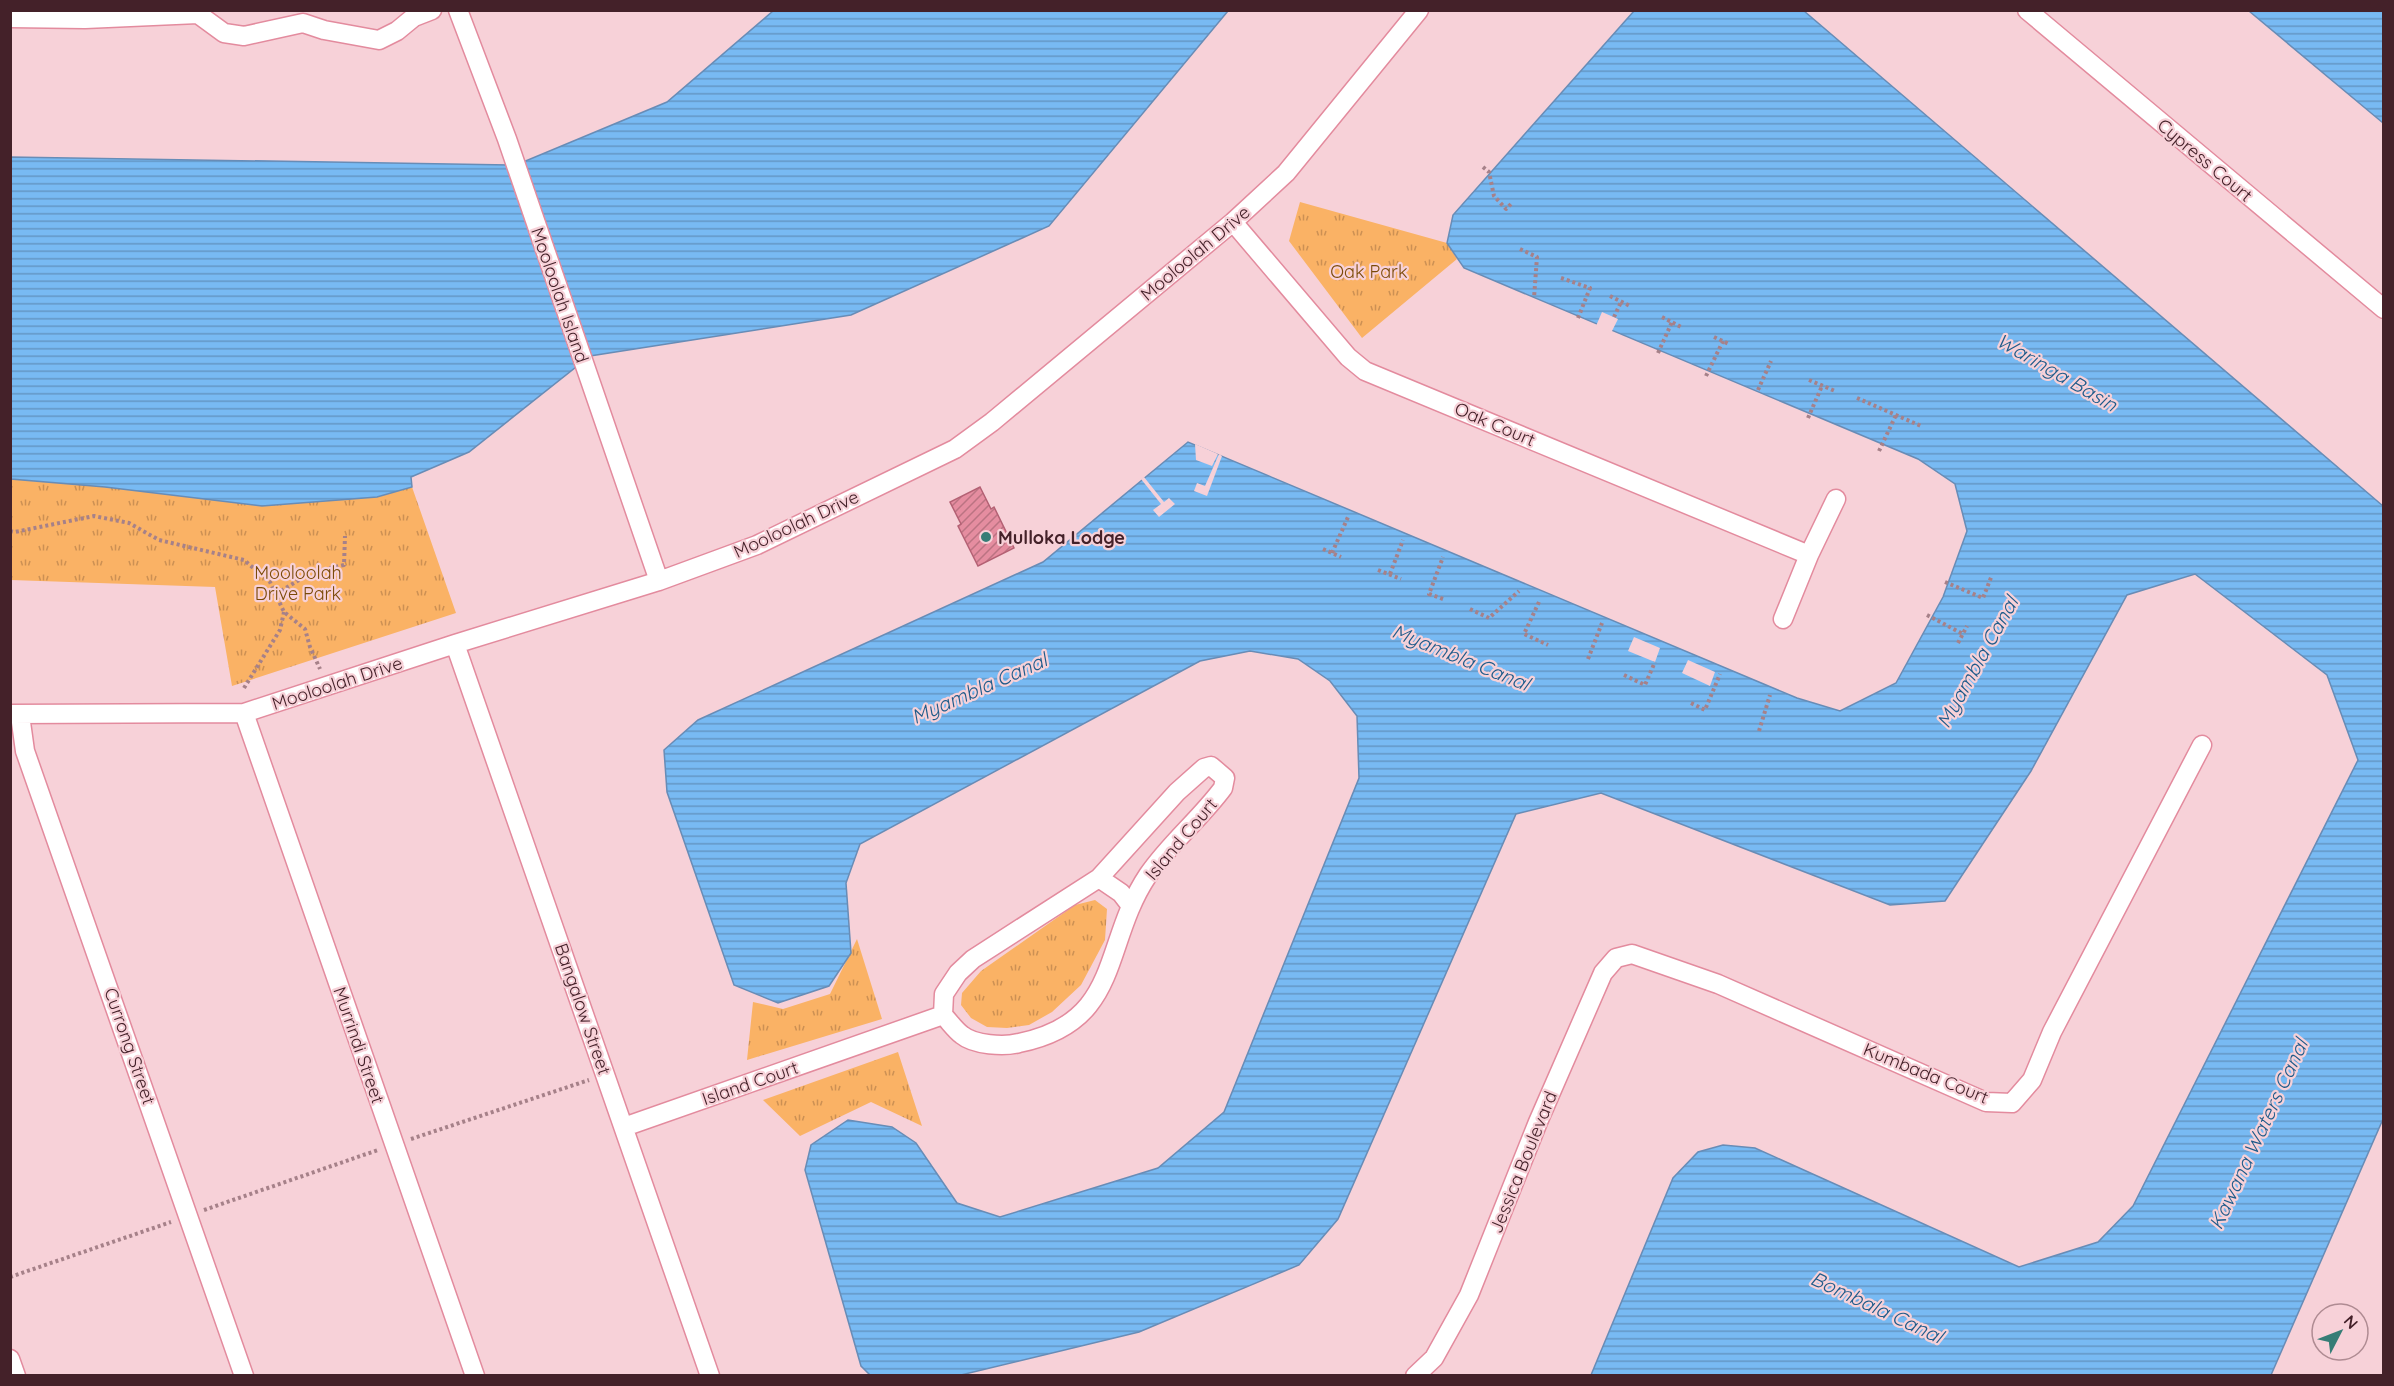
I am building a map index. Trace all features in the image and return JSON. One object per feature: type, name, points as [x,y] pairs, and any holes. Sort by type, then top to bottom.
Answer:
[{"type":"street","points":[[10,18],[85,19],[198,12],[224,33],[244,36],[303,23],[324,30],[379,40],[398,31],[414,17],[432,10]]},
{"type":"street","name":"Mooloolah Island","points":[[458,10],[507,139],[659,581]]},
{"type":"street","name":"Mooloolah Drive","points":[[15,714],[244,713],[454,644],[659,581],[757,545],[955,448],[992,422],[1233,222],[1286,173],[1419,10]]},
{"type":"street","name":"Cypress Court","points":[[2027,10],[2384,309]]},
{"type":"street","name":"Oak Court","points":[[1233,222],[1348,357],[1365,371],[1809,555]]},
{"type":"street","points":[[1783,619],[1809,555],[1836,499]]},
{"type":"street","name":"Bangalow Street","points":[[454,644],[710,1376]]},
{"type":"street","name":"Murrindi Street","points":[[244,713],[475,1376]]},
{"type":"street","name":"Currong Street","points":[[15,714],[244,1376]]},
{"type":"street","name":"Kumbada Court","points":[[1632,954],[1718,984],[1986,1102],[2013,1103],[2032,1080],[2052,1032],[2202,745]]},
{"type":"street","name":"Island Court","points":[[1211,766],[1225,778],[1220,793],[1148,875],[1131,906],[1113,958],[1093,1003],[1071,1023],[1051,1036],[999,1047],[963,1037],[944,1015],[944,994],[958,973],[973,959],[1099,878],[1177,792],[1204,768],[1211,766]]},
{"type":"street","points":[[1099,878],[1121,893],[1131,906]]},
{"type":"street","name":"Jessica Boulevard","points":[[1415,1376],[1434,1358],[1469,1295],[1538,1122],[1604,973],[1616,958],[1632,954]]},
{"type":"street","name":"Island Court","points":[[624,1126],[944,1015]]},
{"type":"street","points":[[10,1359],[16,1376]]},
{"type":"path","points":[[1484,167],[1489,172],[1494,196],[1506,209],[1513,201]]},
{"type":"path","points":[[1520,249],[1537,257],[1534,298]]},
{"type":"path","points":[[1561,278],[1590,288],[1578,318]]},
{"type":"path","points":[[1610,296],[1630,306]]},
{"type":"path","points":[[1614,317],[1621,302]]},
{"type":"path","points":[[1662,317],[1681,327]]},
{"type":"path","points":[[1658,353],[1672,322]]},
{"type":"path","points":[[1714,337],[1729,344]]},
{"type":"path","points":[[1706,376],[1723,341]]},
{"type":"path","points":[[1758,390],[1771,361]]},
{"type":"path","points":[[1809,380],[1835,391]]},
{"type":"path","points":[[1808,418],[1822,386]]},
{"type":"path","points":[[1857,398],[1920,426]]},
{"type":"path","points":[[1879,451],[1896,415]]},
{"type":"path","points":[[10,531],[15,532],[94,516],[129,523],[159,540],[244,560],[270,582],[284,612],[305,629],[318,665],[330,686]]},
{"type":"path","points":[[1332,553],[1347,517]]},
{"type":"path","points":[[276,594],[312,572],[344,565],[345,536]]},
{"type":"path","points":[[1390,574],[1403,540]]},
{"type":"path","points":[[1323,549],[1341,558]]},
{"type":"path","points":[[1443,557],[1429,594],[1443,598]]},
{"type":"path","points":[[1378,570],[1401,579]]},
{"type":"path","points":[[1945,582],[1983,598],[1992,575]]},
{"type":"path","points":[[1470,609],[1489,618],[1519,591]]},
{"type":"path","points":[[1539,602],[1524,634],[1548,645]]},
{"type":"path","points":[[244,688],[280,630],[284,612]]},
{"type":"path","points":[[1928,615],[1963,634]]},
{"type":"path","points":[[1588,659],[1602,623]]},
{"type":"path","points":[[1958,643],[1967,626]]},
{"type":"path","points":[[1624,675],[1645,685],[1655,662]]},
{"type":"path","points":[[1691,703],[1705,710],[1720,674]]},
{"type":"path","points":[[1759,732],[1770,695]]},
{"type":"path","points":[[10,1277],[394,1144],[605,1074]]},
{"type":"green space","name":"Oak Park","points":[[1300,202],[1447,243],[1457,259],[1362,338],[1289,241]]},
{"type":"green space","name":"Mooloolah Drive Park","points":[[11,479],[105,487],[377,497],[412,487],[456,613],[232,686],[215,587],[11,580]]},
{"type":"green space","points":[[1095,900],[1107,909],[1105,940],[1081,985],[1052,1012],[1029,1025],[1007,1028],[987,1027],[971,1018],[961,1005],[962,993],[981,971],[1075,905]]},
{"type":"green space","points":[[857,939],[882,1019],[747,1060],[753,1002],[783,1009],[830,994]]},
{"type":"green space","points":[[898,1052],[922,1126],[871,1102],[800,1136],[763,1100]]},
{"type":"water","points":[[773,11],[1228,11],[1049,226],[851,315],[590,356],[469,452],[411,477],[412,487],[377,497],[262,506],[105,487],[11,479],[10,157],[516,165],[667,102]]},
{"type":"water","points":[[1634,11],[1804,11],[2383,506],[2383,1119],[2271,1375],[1591,1375],[1673,1178],[1698,1152],[1723,1145],[1755,1148],[2019,1267],[2098,1242],[2133,1206],[2358,760],[2327,675],[2195,574],[2127,595],[2031,771],[1945,901],[1890,905],[1601,793],[1516,814],[1338,1219],[1299,1265],[1139,1332],[961,1375],[870,1375],[861,1366],[805,1170],[811,1145],[848,1120],[892,1127],[916,1143],[957,1203],[1000,1217],[1158,1168],[1224,1112],[1359,778],[1357,716],[1330,681],[1298,659],[1250,651],[1200,661],[860,844],[846,883],[851,953],[829,986],[778,1003],[734,985],[667,792],[664,750],[698,720],[1043,562],[1188,442],[1797,698],[1840,711],[1896,683],[1943,597],[1967,531],[1955,484],[1918,459],[1464,268],[1447,243],[1453,215]]},
{"type":"water","points":[[2249,11],[2383,11],[2383,123]]},
{"type":"pier","points":[[1602,312],[1618,319],[1611,333],[1596,326]]},
{"type":"pier","points":[[1195,444],[1218,454],[1212,466],[1196,460]]},
{"type":"pier","points":[[1219,454],[1222,456],[1207,496],[1194,491],[1197,483],[1205,486]]},
{"type":"pier","points":[[1144,477],[1164,502],[1169,498],[1175,504],[1159,517],[1153,510],[1161,504],[1141,479]]},
{"type":"pier","points":[[1634,637],[1660,648],[1655,662],[1628,651]]},
{"type":"pier","points":[[1688,660],[1715,672],[1710,686],[1682,673]]},
{"type":"building","name":"Mulloka Lodge","points":[[980,487],[991,509],[994,507],[1014,548],[978,566],[958,526],[961,524],[950,502]]},
{"type":"place","name":"Mulloka Lodge","points":[[986,537]]},
{"type":"water label","name":"Waringa Basin","points":[[2057,372]]},
{"type":"water label","name":"Myambla Canal","points":[[1461,657]]},
{"type":"water label","name":"Myambla Canal","points":[[1977,662]]},
{"type":"water label","name":"Myambla Canal","points":[[979,688]]},
{"type":"water label","name":"Kawana Waters Canal","points":[[2258,1134]]},
{"type":"water label","name":"Bombala Canal","points":[[1877,1307]]}]
